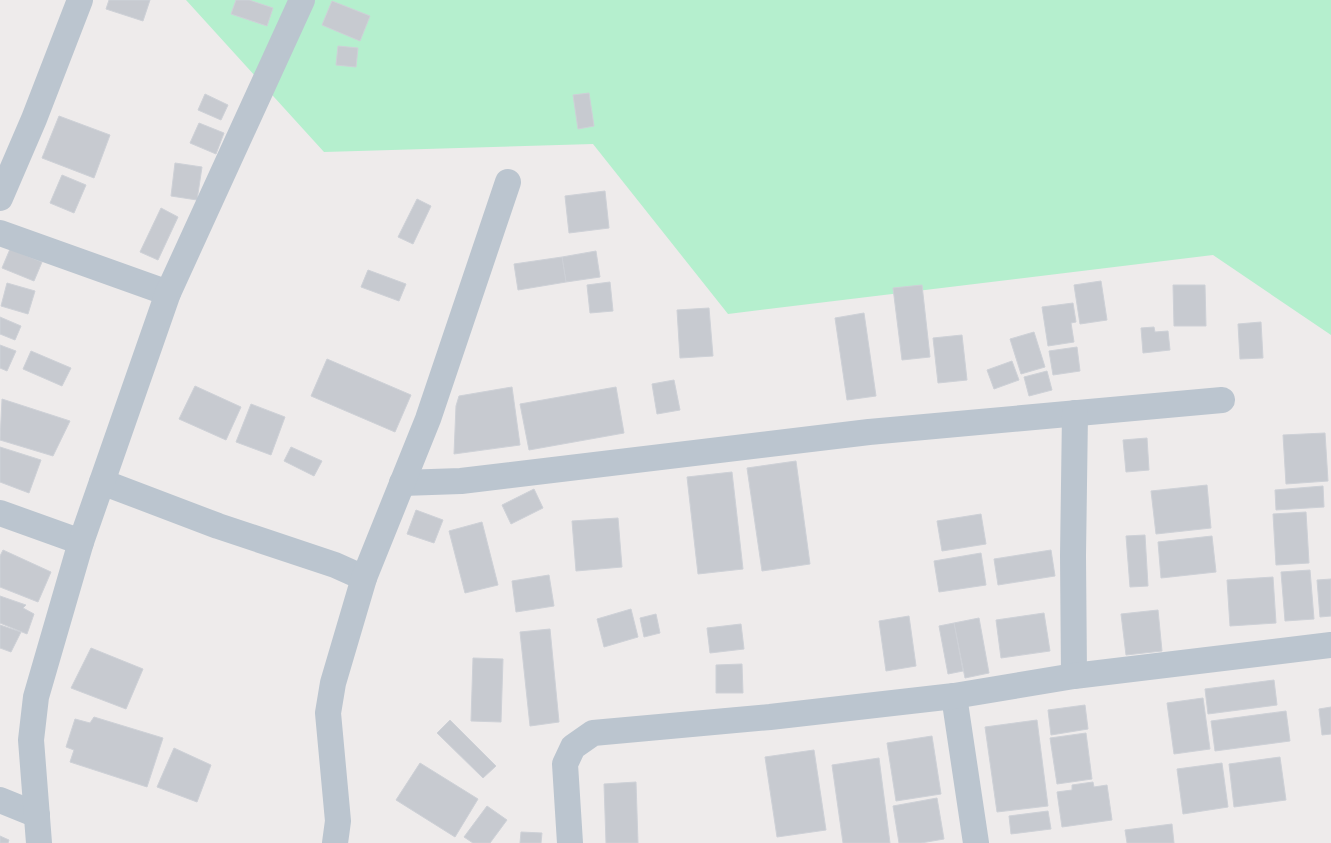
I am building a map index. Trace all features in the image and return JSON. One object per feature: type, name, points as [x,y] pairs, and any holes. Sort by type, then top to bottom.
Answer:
[{"type":"street","points":[[0,198],[34,119],[80,0]]},
{"type":"street","points":[[39,843],[31,740],[36,697],[81,542],[168,293],[302,0]]},
{"type":"street","points":[[335,843],[338,821],[328,713],[333,683],[364,578],[428,419],[508,182]]},
{"type":"street","points":[[0,233],[168,293]]},
{"type":"street","points":[[402,483],[461,481],[869,432],[1222,400]]},
{"type":"street","points":[[1074,676],[1075,413]]},
{"type":"street","points":[[102,482],[218,526],[335,565],[364,578]]},
{"type":"street","points":[[0,513],[81,542]]},
{"type":"street","points":[[570,843],[565,764],[573,747],[593,733],[770,717],[954,696],[1074,676],[1331,645]]},
{"type":"street","points":[[954,696],[976,843]]},
{"type":"street","points":[[0,800],[37,815]]},
{"type":"green space","points":[[186,0],[1331,0],[1331,335],[1213,255],[728,314],[593,144],[324,152]]},
{"type":"building","points":[[109,0],[150,0],[143,21],[106,9]]},
{"type":"building","points":[[236,0],[249,0],[273,8],[267,26],[231,14]]},
{"type":"building","points":[[332,1],[370,16],[360,41],[322,25]]},
{"type":"building","points":[[338,46],[358,48],[356,67],[336,65]]},
{"type":"building","points":[[589,93],[594,126],[578,129],[573,95]]},
{"type":"building","points":[[205,94],[228,105],[221,120],[198,110]]},
{"type":"building","points":[[59,116],[110,135],[94,178],[42,158]]},
{"type":"building","points":[[199,123],[224,133],[216,154],[190,143]]},
{"type":"building","points":[[175,163],[202,167],[197,200],[171,196]]},
{"type":"building","points":[[62,175],[86,185],[74,213],[50,203]]},
{"type":"building","points":[[605,191],[609,228],[569,233],[565,196]]},
{"type":"building","points":[[417,199],[431,206],[413,244],[398,237]]},
{"type":"building","points":[[161,208],[178,217],[158,260],[140,252]]},
{"type":"building","points":[[10,249],[42,262],[34,281],[2,268]]},
{"type":"building","points":[[596,251],[600,277],[566,282],[562,257]]},
{"type":"building","points":[[562,257],[566,282],[518,290],[514,264]]},
{"type":"building","points":[[368,270],[406,284],[399,301],[361,287]]},
{"type":"building","points":[[1101,281],[1107,320],[1080,324],[1074,285]]},
{"type":"building","points":[[610,282],[613,311],[590,313],[587,285]]},
{"type":"building","points":[[7,283],[35,291],[28,314],[1,306]]},
{"type":"building","points":[[922,285],[930,357],[902,360],[893,288]]},
{"type":"building","points":[[1173,285],[1205,285],[1206,326],[1174,326]]},
{"type":"building","points":[[1073,303],[1076,322],[1071,323],[1074,342],[1048,346],[1042,307]]},
{"type":"building","points":[[709,308],[713,356],[680,358],[677,310]]},
{"type":"building","points":[[864,313],[876,396],[847,400],[835,318]]},
{"type":"building","points":[[0,317],[21,326],[15,340],[0,334]]},
{"type":"building","points":[[1261,322],[1263,358],[1240,359],[1238,324]]},
{"type":"building","points":[[1154,327],[1155,332],[1168,331],[1170,350],[1143,353],[1141,328]]},
{"type":"building","points":[[1034,332],[1045,367],[1021,374],[1010,339]]},
{"type":"building","points":[[962,335],[967,380],[938,383],[933,338]]},
{"type":"building","points":[[0,345],[16,351],[7,371],[0,368]]},
{"type":"building","points":[[1077,347],[1080,371],[1053,375],[1049,351]]},
{"type":"building","points":[[31,351],[71,368],[62,386],[23,369]]},
{"type":"building","points":[[327,359],[411,395],[395,432],[311,396]]},
{"type":"building","points":[[1012,361],[1019,380],[994,389],[987,370]]},
{"type":"building","points":[[1047,371],[1052,390],[1029,396],[1024,377]]},
{"type":"building","points":[[674,380],[680,410],[657,414],[652,384]]},
{"type":"building","points":[[195,386],[241,407],[226,440],[179,419]]},
{"type":"building","points":[[512,387],[520,445],[454,454],[456,406],[459,396]]},
{"type":"building","points":[[616,387],[624,433],[529,450],[520,404]]},
{"type":"building","points":[[2,399],[70,421],[53,456],[0,440]]},
{"type":"building","points":[[251,404],[285,417],[271,455],[236,442]]},
{"type":"building","points":[[1325,433],[1328,481],[1286,484],[1283,435]]},
{"type":"building","points":[[1147,438],[1149,470],[1126,472],[1123,440]]},
{"type":"building","points":[[0,447],[41,460],[29,493],[0,482]]},
{"type":"building","points":[[291,447],[322,461],[314,476],[284,461]]},
{"type":"building","points":[[796,461],[810,564],[762,571],[747,468]]},
{"type":"building","points":[[732,472],[743,569],[698,574],[687,477]]},
{"type":"building","points":[[1207,485],[1211,528],[1156,534],[1151,491]]},
{"type":"building","points":[[1323,486],[1324,507],[1276,510],[1275,490]]},
{"type":"building","points":[[534,489],[543,508],[511,524],[502,505]]},
{"type":"building","points":[[416,510],[443,520],[434,543],[407,534]]},
{"type":"building","points":[[1306,512],[1309,563],[1276,565],[1273,514]]},
{"type":"building","points":[[981,514],[986,544],[942,551],[937,521]]},
{"type":"building","points":[[618,518],[622,567],[576,571],[572,521]]},
{"type":"building","points":[[482,522],[498,585],[465,593],[449,531]]},
{"type":"building","points":[[1145,535],[1148,586],[1130,587],[1126,536]]},
{"type":"building","points":[[1212,536],[1216,572],[1161,578],[1158,542]]},
{"type":"building","points":[[3,550],[51,572],[38,602],[0,587],[0,556]]},
{"type":"building","points":[[1051,550],[1055,576],[998,585],[994,559]]},
{"type":"building","points":[[981,553],[986,585],[939,592],[934,561]]},
{"type":"building","points":[[1310,570],[1314,619],[1285,621],[1281,572]]},
{"type":"building","points":[[549,575],[554,606],[516,612],[512,581]]},
{"type":"building","points":[[1273,577],[1276,623],[1230,626],[1227,580]]},
{"type":"building","points":[[1331,579],[1331,616],[1320,617],[1317,580]]},
{"type":"building","points":[[0,596],[26,605],[23,608],[34,614],[27,634],[0,623]]},
{"type":"building","points":[[631,609],[638,637],[604,647],[597,619]]},
{"type":"building","points":[[1158,610],[1162,651],[1126,655],[1121,614]]},
{"type":"building","points":[[1044,613],[1050,651],[1001,658],[996,620]]},
{"type":"building","points":[[656,614],[660,633],[644,637],[640,618]]},
{"type":"building","points":[[909,616],[916,666],[886,671],[879,621]]},
{"type":"building","points":[[979,618],[989,673],[965,678],[954,623]]},
{"type":"building","points":[[954,623],[963,671],[948,674],[939,626]]},
{"type":"building","points":[[741,624],[744,649],[710,653],[707,628]]},
{"type":"building","points":[[0,625],[21,632],[11,652],[0,648]]},
{"type":"building","points":[[550,629],[559,722],[530,726],[520,632]]},
{"type":"building","points":[[91,648],[143,669],[126,709],[71,688]]},
{"type":"building","points":[[473,658],[503,659],[501,722],[471,721]]},
{"type":"building","points":[[742,664],[743,693],[716,693],[716,665]]},
{"type":"building","points":[[1274,680],[1277,705],[1208,714],[1205,689]]},
{"type":"building","points":[[1203,698],[1210,749],[1174,754],[1167,703]]},
{"type":"building","points":[[1085,705],[1088,729],[1051,735],[1048,710]]},
{"type":"building","points":[[1331,707],[1331,734],[1322,735],[1319,709]]},
{"type":"building","points":[[1286,711],[1290,741],[1215,751],[1211,721]]},
{"type":"building","points":[[94,717],[163,738],[147,787],[70,762],[74,750],[66,747],[75,719],[90,723]]},
{"type":"building","points":[[450,720],[496,766],[483,778],[437,733]]},
{"type":"building","points":[[1037,720],[1048,806],[997,812],[985,727]]},
{"type":"building","points":[[1086,733],[1092,779],[1057,784],[1050,738]]},
{"type":"building","points":[[932,736],[941,794],[896,801],[887,743]]},
{"type":"building","points":[[174,748],[211,765],[197,802],[157,787]]},
{"type":"building","points":[[814,750],[826,830],[777,837],[765,757]]},
{"type":"building","points":[[1280,757],[1286,800],[1234,807],[1229,764]]},
{"type":"building","points":[[879,758],[890,843],[843,843],[832,765]]},
{"type":"building","points":[[420,763],[478,799],[455,837],[396,800]]},
{"type":"building","points":[[1222,763],[1228,807],[1183,814],[1177,769]]},
{"type":"building","points":[[636,782],[638,843],[606,843],[604,784]]},
{"type":"building","points":[[1093,782],[1094,787],[1107,785],[1112,820],[1062,827],[1057,792],[1072,790],[1072,785]]},
{"type":"building","points":[[937,798],[944,839],[921,843],[899,843],[893,806]]},
{"type":"building","points":[[487,806],[507,820],[490,843],[473,843],[464,837]]},
{"type":"building","points":[[1048,811],[1051,829],[1011,834],[1009,816]]},
{"type":"building","points":[[1172,824],[1174,843],[1127,843],[1125,830]]},
{"type":"building","points":[[521,832],[542,833],[541,843],[520,843]]},
{"type":"building","points":[[0,836],[9,840],[8,843],[0,843]]}]
